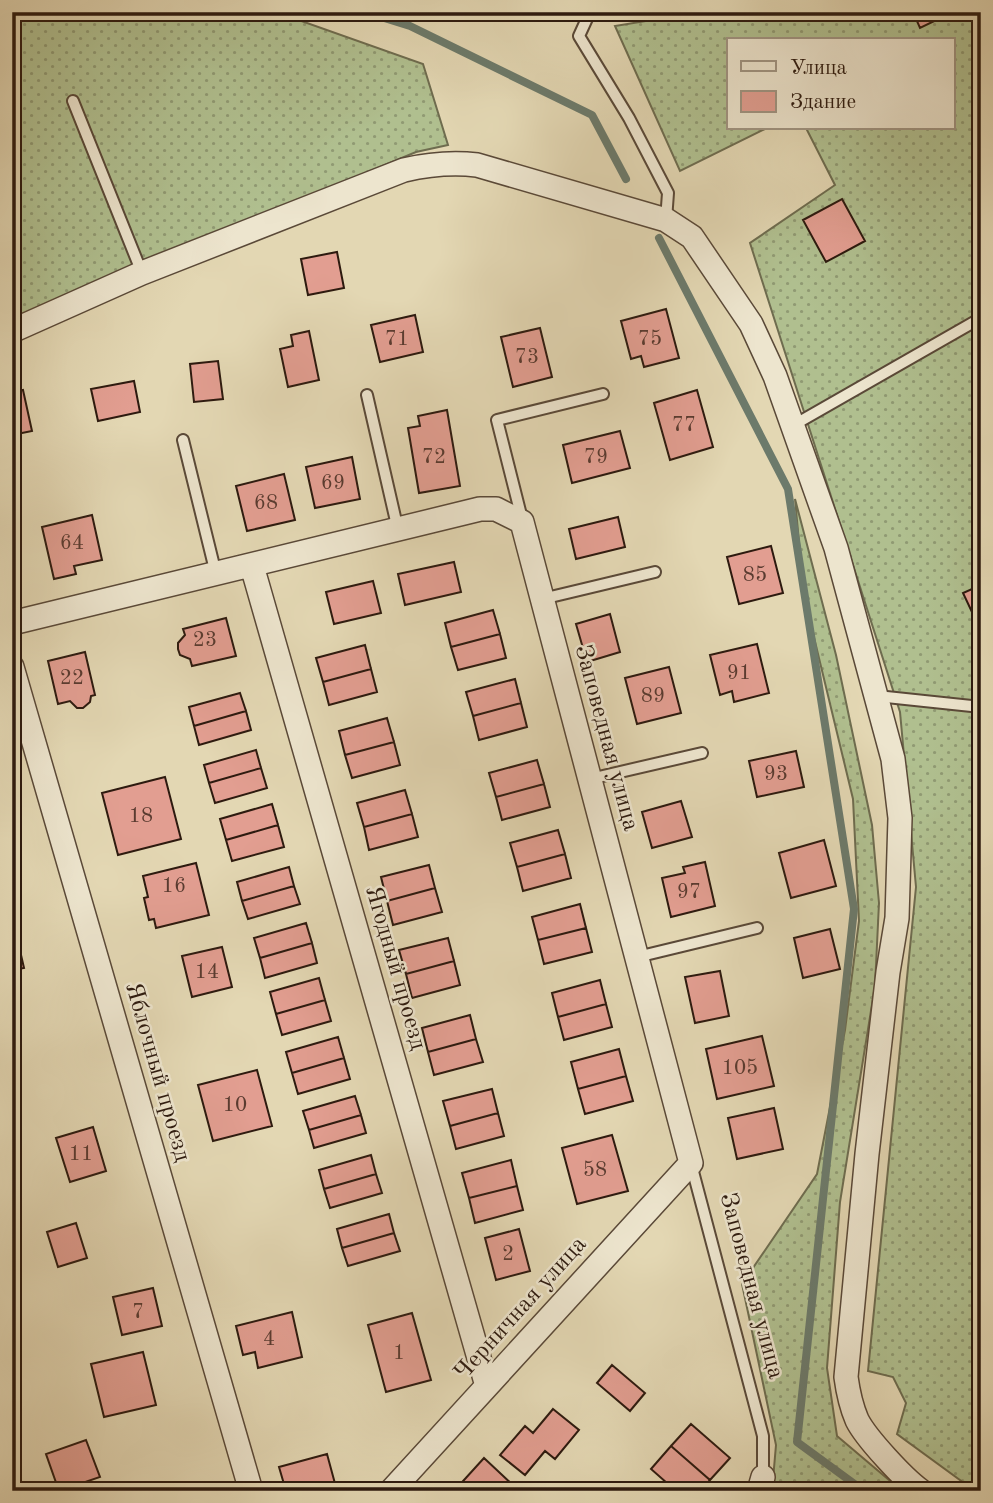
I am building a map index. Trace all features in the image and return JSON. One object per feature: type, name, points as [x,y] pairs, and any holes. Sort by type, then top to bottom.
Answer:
[{"type":"street","points":[[12,331],[142,273],[404,170],[427,164],[455,162],[477,165],[666,220],[692,236],[751,324],[775,376],[836,548],[893,759],[900,817],[897,918],[868,1141],[846,1377],[849,1398],[858,1422],[906,1480],[921,1491]]},
{"type":"street","points":[[12,623],[480,509],[496,509],[522,522]]},
{"type":"street","name":"Заповедная улица","points":[[522,522],[691,1163]]},
{"type":"street","name":"Ягодный проезд","points":[[252,566],[487,1386]]},
{"type":"street","name":"Яблочный проезд","points":[[12,667],[251,1491]]},
{"type":"street","name":"Черничная улица","points":[[391,1491],[691,1163]]},
{"type":"lane","points":[[590,12],[579,36],[629,118],[667,193],[666,220]]},
{"type":"lane","points":[[73,101],[142,273]]},
{"type":"lane","points":[[792,426],[981,318]]},
{"type":"lane","points":[[522,522],[497,420],[603,394]]},
{"type":"lane","points":[[367,395],[398,530]]},
{"type":"lane","points":[[183,440],[216,574]]},
{"type":"lane","points":[[542,599],[655,572]]},
{"type":"lane","points":[[877,696],[981,707]]},
{"type":"lane","points":[[590,779],[702,753]]},
{"type":"lane","points":[[637,957],[757,928]]},
{"type":"lane","name":"Заповедная улица","points":[[691,1163],[763,1436],[761,1484]]},
{"type":"green space","points":[[12,12],[276,12],[423,64],[448,145],[416,152],[12,320]]},
{"type":"green space","points":[[701,12],[981,12],[981,1491],[975,1491],[897,1434],[906,1403],[893,1377],[868,1371],[916,887],[900,712],[750,243],[835,185],[807,130],[954,130],[954,38],[727,38],[727,130],[763,130],[680,171],[615,26]]},
{"type":"green space","points":[[795,499],[836,655],[872,825],[879,903],[875,986],[840,1202],[827,1368],[837,1436],[902,1491],[772,1491],[776,1445],[742,1284],[817,1174],[845,1030],[859,921],[853,799],[804,596]]},
{"type":"building","points":[[913,12],[953,12],[920,28]]},
{"type":"building","points":[[842,199],[865,241],[826,262],[803,220]]},
{"type":"building","points":[[337,252],[344,288],[308,295],[301,259]]},
{"type":"building","points":[[666,309],[679,358],[644,367],[641,356],[631,359],[621,321]]},
{"type":"building","points":[[415,315],[423,352],[380,362],[371,325]]},
{"type":"building","points":[[540,328],[552,377],[513,387],[501,337]]},
{"type":"building","points":[[309,331],[319,380],[288,387],[280,349],[293,346],[291,335]]},
{"type":"building","points":[[218,361],[223,399],[194,402],[190,364]]},
{"type":"building","points":[[134,381],[140,412],[98,421],[91,389]]},
{"type":"building","points":[[23,390],[32,431],[12,435],[12,392]]},
{"type":"building","points":[[697,390],[713,447],[670,460],[654,403]]},
{"type":"building","points":[[447,410],[460,486],[419,493],[408,428],[420,426],[418,416]]},
{"type":"building","points":[[620,431],[630,468],[572,483],[563,445]]},
{"type":"building","points":[[352,457],[360,499],[315,508],[306,467]]},
{"type":"building","points":[[284,474],[295,520],[247,531],[236,486]]},
{"type":"building","points":[[92,515],[102,560],[74,566],[76,574],[54,579],[42,527]]},
{"type":"building","points":[[618,517],[625,547],[576,559],[569,529]]},
{"type":"building","points":[[771,546],[783,593],[739,604],[727,557]]},
{"type":"building","points":[[454,562],[461,592],[405,605],[398,574]]},
{"type":"building","points":[[373,581],[381,613],[334,624],[326,592]]},
{"type":"building","points":[[981,585],[981,628],[980,629],[963,593]]},
{"type":"building","points":[[493,610],[500,634],[451,647],[445,623]]},
{"type":"building","points":[[610,614],[620,652],[587,662],[576,624]]},
{"type":"building","points":[[226,618],[236,656],[192,666],[190,659],[180,655],[178,643],[185,635],[183,629]]},
{"type":"building","points":[[500,634],[506,658],[458,670],[451,647]]},
{"type":"building","points":[[757,644],[769,693],[734,702],[732,691],[720,695],[710,655]]},
{"type":"building","points":[[365,645],[371,669],[323,682],[316,658]]},
{"type":"building","points":[[85,652],[95,695],[91,696],[90,702],[83,708],[77,708],[70,701],[58,704],[48,661]]},
{"type":"building","points":[[669,667],[681,713],[637,724],[625,678]]},
{"type":"building","points":[[371,669],[377,692],[329,705],[323,682]]},
{"type":"building","points":[[515,679],[521,703],[473,716],[466,692]]},
{"type":"building","points":[[240,693],[246,711],[194,726],[189,707]]},
{"type":"building","points":[[521,703],[527,727],[479,740],[473,716]]},
{"type":"building","points":[[246,711],[251,730],[199,745],[194,726]]},
{"type":"building","points":[[387,718],[394,742],[345,755],[339,731]]},
{"type":"building","points":[[394,742],[400,765],[352,778],[345,755]]},
{"type":"building","points":[[256,750],[261,768],[209,783],[204,765]]},
{"type":"building","points":[[796,751],[804,787],[757,797],[749,761]]},
{"type":"building","points":[[537,760],[544,784],[496,797],[489,773]]},
{"type":"building","points":[[261,768],[267,788],[215,803],[209,783]]},
{"type":"building","points":[[165,777],[181,839],[118,855],[102,793]]},
{"type":"building","points":[[544,784],[550,807],[502,820],[496,797]]},
{"type":"building","points":[[405,790],[412,814],[364,827],[357,803]]},
{"type":"building","points":[[681,801],[692,837],[652,848],[642,812]]},
{"type":"building","points":[[272,804],[278,825],[226,840],[220,819]]},
{"type":"building","points":[[412,814],[418,837],[369,850],[364,827]]},
{"type":"building","points":[[278,825],[284,847],[232,861],[226,840]]},
{"type":"building","points":[[558,830],[565,854],[517,867],[510,843]]},
{"type":"building","points":[[824,840],[836,886],[791,898],[779,853]]},
{"type":"building","points":[[565,854],[571,878],[523,891],[517,867]]},
{"type":"building","points":[[705,862],[715,906],[671,917],[662,878],[685,873],[683,867]]},
{"type":"building","points":[[196,863],[209,915],[156,928],[154,919],[149,920],[144,898],[148,897],[143,876]]},
{"type":"building","points":[[429,865],[435,888],[387,901],[381,877]]},
{"type":"building","points":[[289,867],[294,886],[242,901],[237,882]]},
{"type":"building","points":[[294,886],[300,904],[248,919],[242,901]]},
{"type":"building","points":[[435,888],[442,912],[393,925],[387,901]]},
{"type":"building","points":[[580,904],[586,928],[538,940],[532,917]]},
{"type":"building","points":[[12,916],[24,968],[12,970]]},
{"type":"building","points":[[306,923],[312,943],[260,958],[254,938]]},
{"type":"building","points":[[586,928],[592,952],[544,964],[538,940]]},
{"type":"building","points":[[830,929],[840,969],[803,978],[794,938]]},
{"type":"building","points":[[448,938],[454,961],[406,974],[399,950]]},
{"type":"building","points":[[312,943],[317,963],[265,978],[260,958]]},
{"type":"building","points":[[222,947],[232,987],[192,997],[182,956]]},
{"type":"building","points":[[454,961],[460,985],[412,998],[406,974]]},
{"type":"building","points":[[720,971],[729,1016],[695,1023],[685,977]]},
{"type":"building","points":[[319,978],[325,1000],[276,1014],[270,992]]},
{"type":"building","points":[[600,980],[606,1004],[558,1017],[552,993]]},
{"type":"building","points":[[325,1000],[331,1021],[282,1035],[276,1014]]},
{"type":"building","points":[[606,1004],[612,1027],[564,1040],[558,1017]]},
{"type":"building","points":[[470,1015],[476,1039],[428,1052],[422,1028]]},
{"type":"building","points":[[762,1036],[774,1086],[717,1099],[706,1049]]},
{"type":"building","points":[[338,1037],[344,1058],[292,1073],[286,1052]]},
{"type":"building","points":[[476,1039],[483,1062],[434,1075],[428,1052]]},
{"type":"building","points":[[619,1049],[626,1076],[578,1089],[571,1062]]},
{"type":"building","points":[[344,1058],[350,1079],[298,1094],[292,1073]]},
{"type":"building","points":[[257,1070],[272,1126],[213,1141],[198,1085]]},
{"type":"building","points":[[626,1076],[633,1101],[585,1114],[578,1089]]},
{"type":"building","points":[[492,1089],[498,1113],[450,1126],[443,1101]]},
{"type":"building","points":[[355,1096],[361,1115],[309,1130],[303,1111]]},
{"type":"building","points":[[774,1108],[783,1149],[737,1159],[728,1118]]},
{"type":"building","points":[[498,1113],[504,1136],[456,1149],[450,1126]]},
{"type":"building","points":[[361,1115],[366,1133],[314,1148],[309,1130]]},
{"type":"building","points":[[93,1127],[106,1171],[70,1182],[56,1138]]},
{"type":"building","points":[[612,1135],[628,1191],[577,1204],[562,1148]]},
{"type":"building","points":[[371,1155],[376,1174],[324,1189],[319,1170]]},
{"type":"building","points":[[511,1160],[517,1186],[469,1198],[462,1173]]},
{"type":"building","points":[[376,1174],[382,1193],[330,1208],[324,1189]]},
{"type":"building","points":[[517,1186],[523,1210],[475,1223],[469,1198]]},
{"type":"building","points":[[389,1214],[394,1233],[342,1248],[337,1229]]},
{"type":"building","points":[[76,1223],[87,1258],[58,1267],[47,1232]]},
{"type":"building","points":[[519,1229],[530,1271],[496,1280],[485,1238]]},
{"type":"building","points":[[394,1233],[400,1251],[348,1266],[342,1248]]},
{"type":"building","points":[[153,1288],[162,1326],[122,1335],[113,1297]]},
{"type":"building","points":[[292,1312],[302,1357],[258,1368],[255,1352],[243,1355],[236,1326]]},
{"type":"building","points":[[412,1313],[431,1380],[386,1392],[368,1325]]},
{"type":"building","points":[[143,1352],[156,1405],[104,1417],[91,1364]]},
{"type":"building","points":[[612,1365],[645,1393],[630,1411],[597,1383]]},
{"type":"building","points":[[553,1409],[579,1430],[555,1459],[545,1451],[525,1475],[500,1455],[525,1426],[533,1433]]},
{"type":"building","points":[[691,1424],[730,1458],[710,1480],[671,1446]]},
{"type":"building","points":[[86,1440],[100,1477],[59,1491],[46,1454]]},
{"type":"building","points":[[671,1446],[710,1480],[701,1491],[676,1491],[651,1469]]},
{"type":"building","points":[[327,1454],[337,1491],[286,1491],[279,1467]]},
{"type":"building","points":[[484,1458],[515,1487],[512,1491],[454,1491]]},
{"type":"waterway","points":[[365,12],[410,26],[592,115],[626,179]]},
{"type":"waterway","points":[[659,238],[788,489],[854,909],[797,1442],[864,1491]]}]
